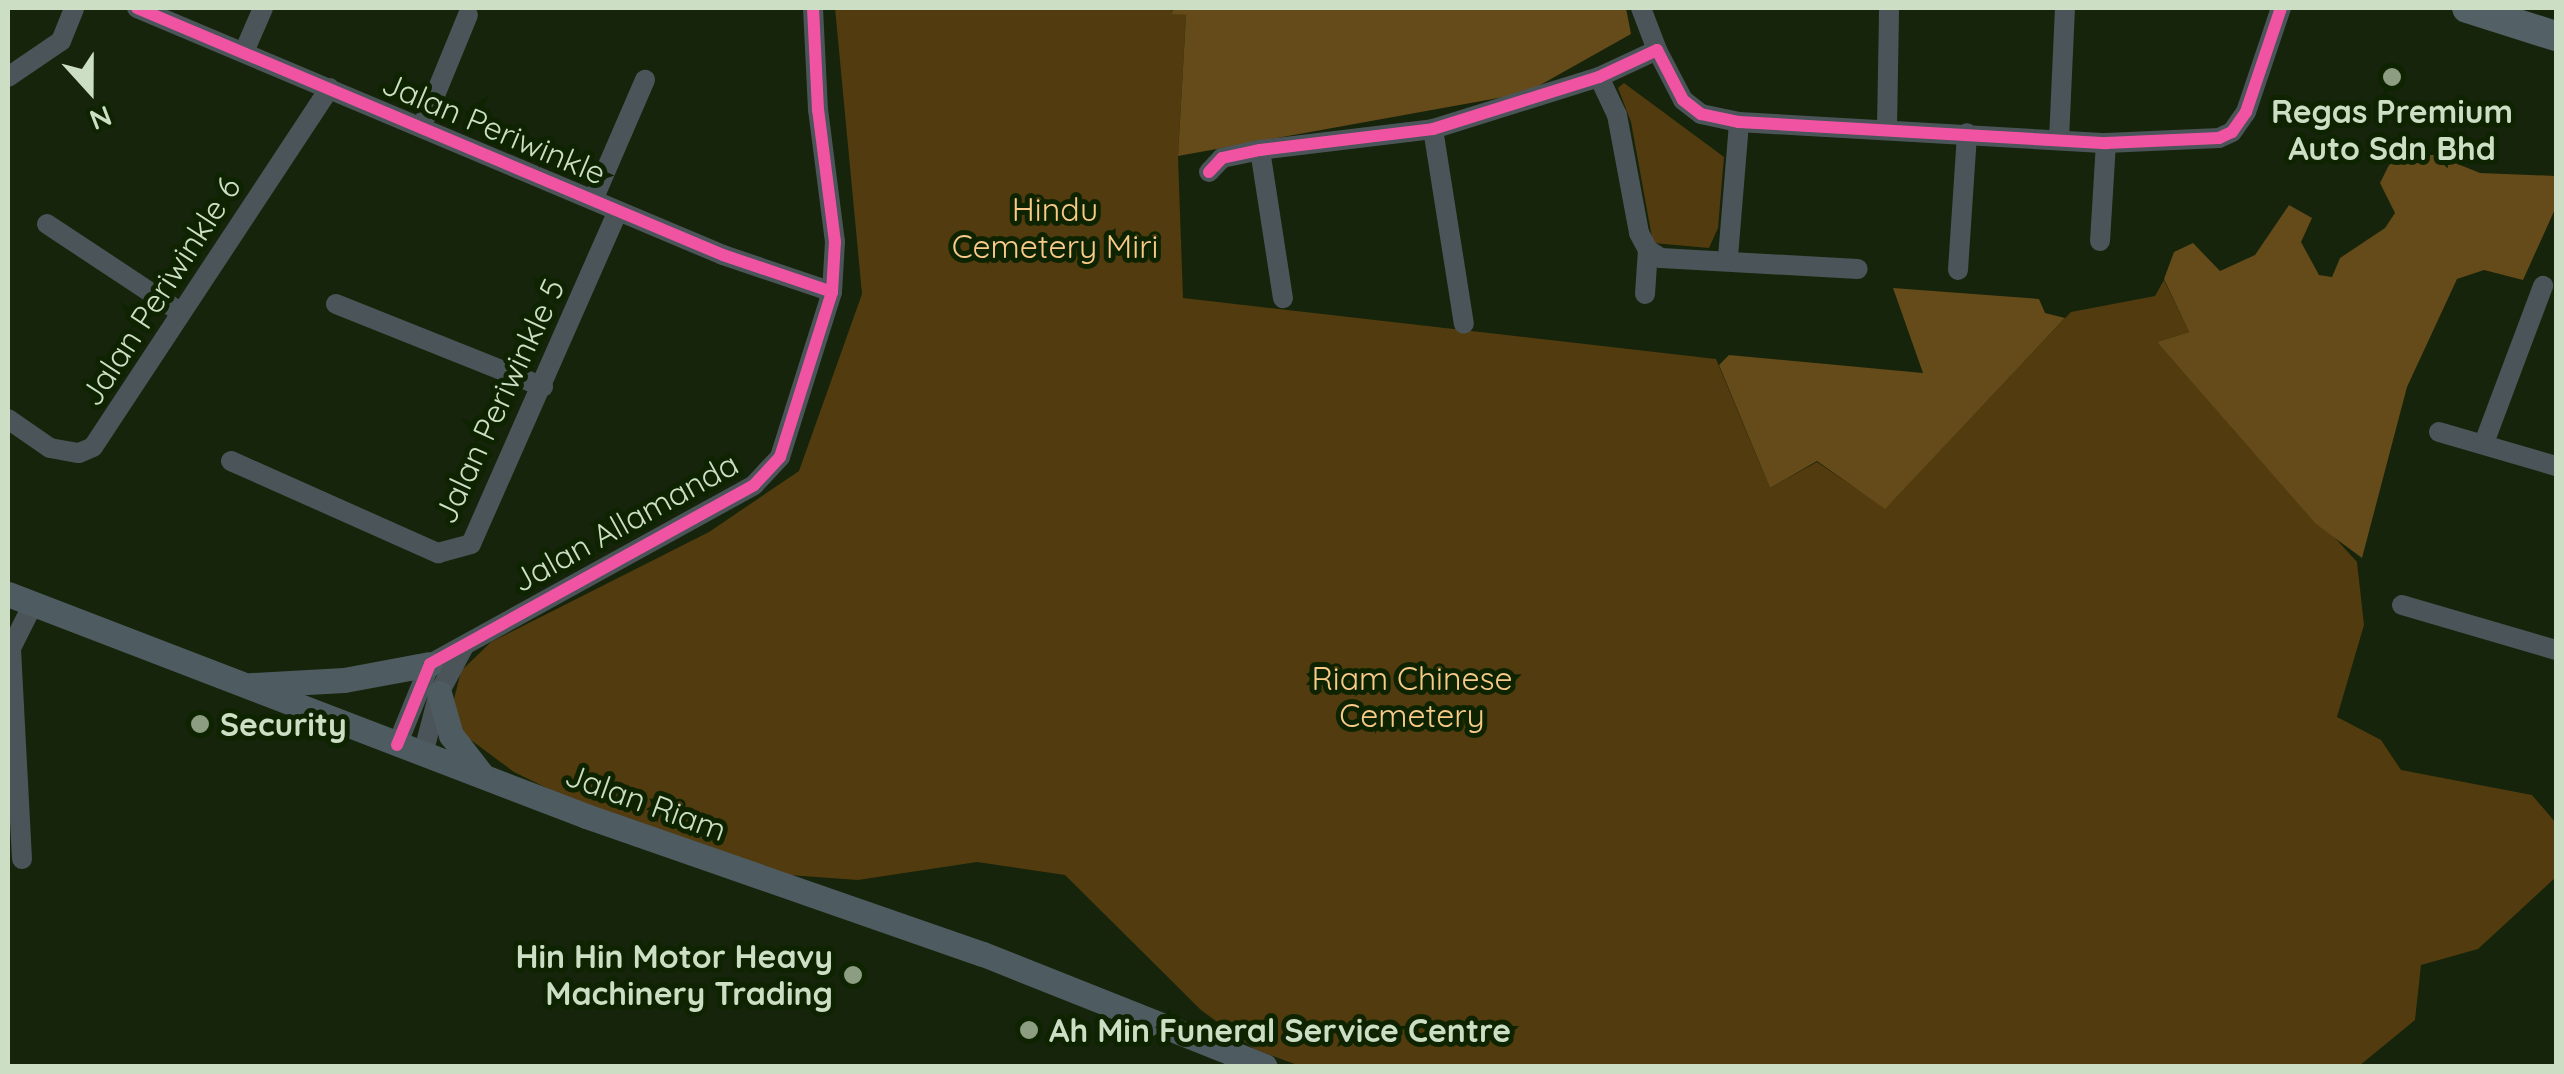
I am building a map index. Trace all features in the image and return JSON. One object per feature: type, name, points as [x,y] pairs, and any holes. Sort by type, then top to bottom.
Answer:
[{"type":"highway","points":[[2467,8],[2556,36]]},
{"type":"main road","name":"Jalan Riam","points":[[8,594],[485,778],[983,954],[1265,1066]]},
{"type":"main road","points":[[242,685],[344,680],[430,664]]},
{"type":"main road","points":[[439,693],[451,735],[485,778]]},
{"type":"street","points":[[8,77],[61,42],[74,8]]},
{"type":"street","name":"Jalan Periwinkle","points":[[137,8],[780,278],[832,292]]},
{"type":"street","points":[[244,52],[263,8]]},
{"type":"street","name":"Jalan Allamanda","points":[[430,664],[754,485],[780,457],[800,408],[832,292],[835,242],[818,110],[813,8]]},
{"type":"street","points":[[1641,8],[1656,50],[1684,100],[1702,114],[1739,122],[2106,143],[2232,132],[2259,80],[2282,8]]},
{"type":"street","points":[[1887,128],[1889,8]]},
{"type":"street","points":[[2059,140],[2065,8]]},
{"type":"street","points":[[422,127],[468,15]]},
{"type":"street","points":[[1209,172],[1222,158],[1260,150],[1433,129],[1600,78],[1656,50]]},
{"type":"street","points":[[1600,78],[1617,115],[1639,233],[1648,250],[1661,258],[1728,257],[1858,269]]},
{"type":"street","points":[[593,200],[644,80]]},
{"type":"street","name":"Jalan Periwinkle 6","points":[[8,419],[50,448],[79,453],[93,447],[330,88]]},
{"type":"street","points":[[1728,257],[1739,122]]},
{"type":"street","points":[[1433,129],[1464,324]]},
{"type":"street","points":[[1958,270],[1967,133]]},
{"type":"street","points":[[2100,241],[2106,143]]},
{"type":"street","points":[[1260,150],[1283,298]]},
{"type":"street","name":"Jalan Periwinkle 5","points":[[231,461],[448,554],[478,534],[618,211]]},
{"type":"street","points":[[47,224],[180,312]]},
{"type":"street","points":[[1646,294],[1648,250]]},
{"type":"street","points":[[2484,443],[2544,286]]},
{"type":"street","points":[[336,304],[543,387]]},
{"type":"street","points":[[2439,432],[2556,466]]},
{"type":"street","points":[[22,859],[11,648],[33,604]]},
{"type":"street","points":[[2402,605],[2556,650]]},
{"type":"street","points":[[422,754],[439,693],[467,642]]},
{"type":"street","points":[[397,745],[430,664]]},
{"type":"green space","name":"Riam Chinese Cemetery","points":[[835,8],[1174,8],[1171,13],[1186,15],[1178,156],[1183,298],[1716,359],[1770,488],[1817,462],[1885,508],[2071,312],[2155,296],[2164,280],[2189,332],[2157,342],[2357,562],[2364,625],[2337,717],[2381,740],[2401,770],[2532,795],[2556,823],[2556,877],[2478,949],[2421,965],[2415,1020],[2359,1066],[1300,1066],[1254,1049],[1201,1010],[1065,875],[977,862],[858,880],[775,874],[606,817],[514,772],[460,732],[454,699],[461,671],[491,642],[709,532],[799,471],[862,294]]},
{"type":"green space","points":[[1624,83],[1724,157],[1718,228],[1709,248],[1653,243],[1631,122],[1618,88]]},
{"type":"shaded area","points":[[1174,8],[1626,8],[1631,34],[1526,93],[1178,156],[1186,15],[1171,14]]},
{"type":"shaded area","points":[[2408,144],[2480,173],[2556,176],[2556,207],[2523,280],[2484,270],[2457,279],[2407,387],[2362,558],[2316,524],[2157,342],[2189,332],[2164,279],[2174,252],[2193,243],[2220,271],[2255,255],[2289,205],[2312,218],[2301,242],[2319,275],[2332,277],[2340,258],[2385,228],[2395,213],[2380,183],[2389,165],[2406,156]]},
{"type":"shaded area","points":[[1893,288],[2039,299],[2045,313],[2065,318],[1885,509],[1817,461],[1770,488],[1719,365],[1729,355],[1923,373]]},
{"type":"cycle path","points":[[137,8],[723,255],[832,292]]},
{"type":"cycle path","points":[[397,745],[430,664],[754,485],[780,457],[832,292],[835,242],[818,110],[813,8]]},
{"type":"cycle path","points":[[1209,172],[1222,158],[1260,150],[1433,129],[1599,77],[1657,50],[1683,100],[1701,114],[1739,122],[2106,143],[2219,138],[2232,132],[2246,112],[2281,8]]},
{"type":"place","name":"Regas Premium Auto Sdn Bhd","points":[[2392,77]]},
{"type":"place","name":"Security","points":[[200,724]]},
{"type":"place","name":"Hin Hin Motor Heavy Machinery Trading","points":[[853,975]]},
{"type":"place","name":"Ah Min Funeral Service Centre","points":[[1029,1030]]},
{"type":"park label","name":"Hindu Cemetery Miri","points":[[1055,228]]}]
